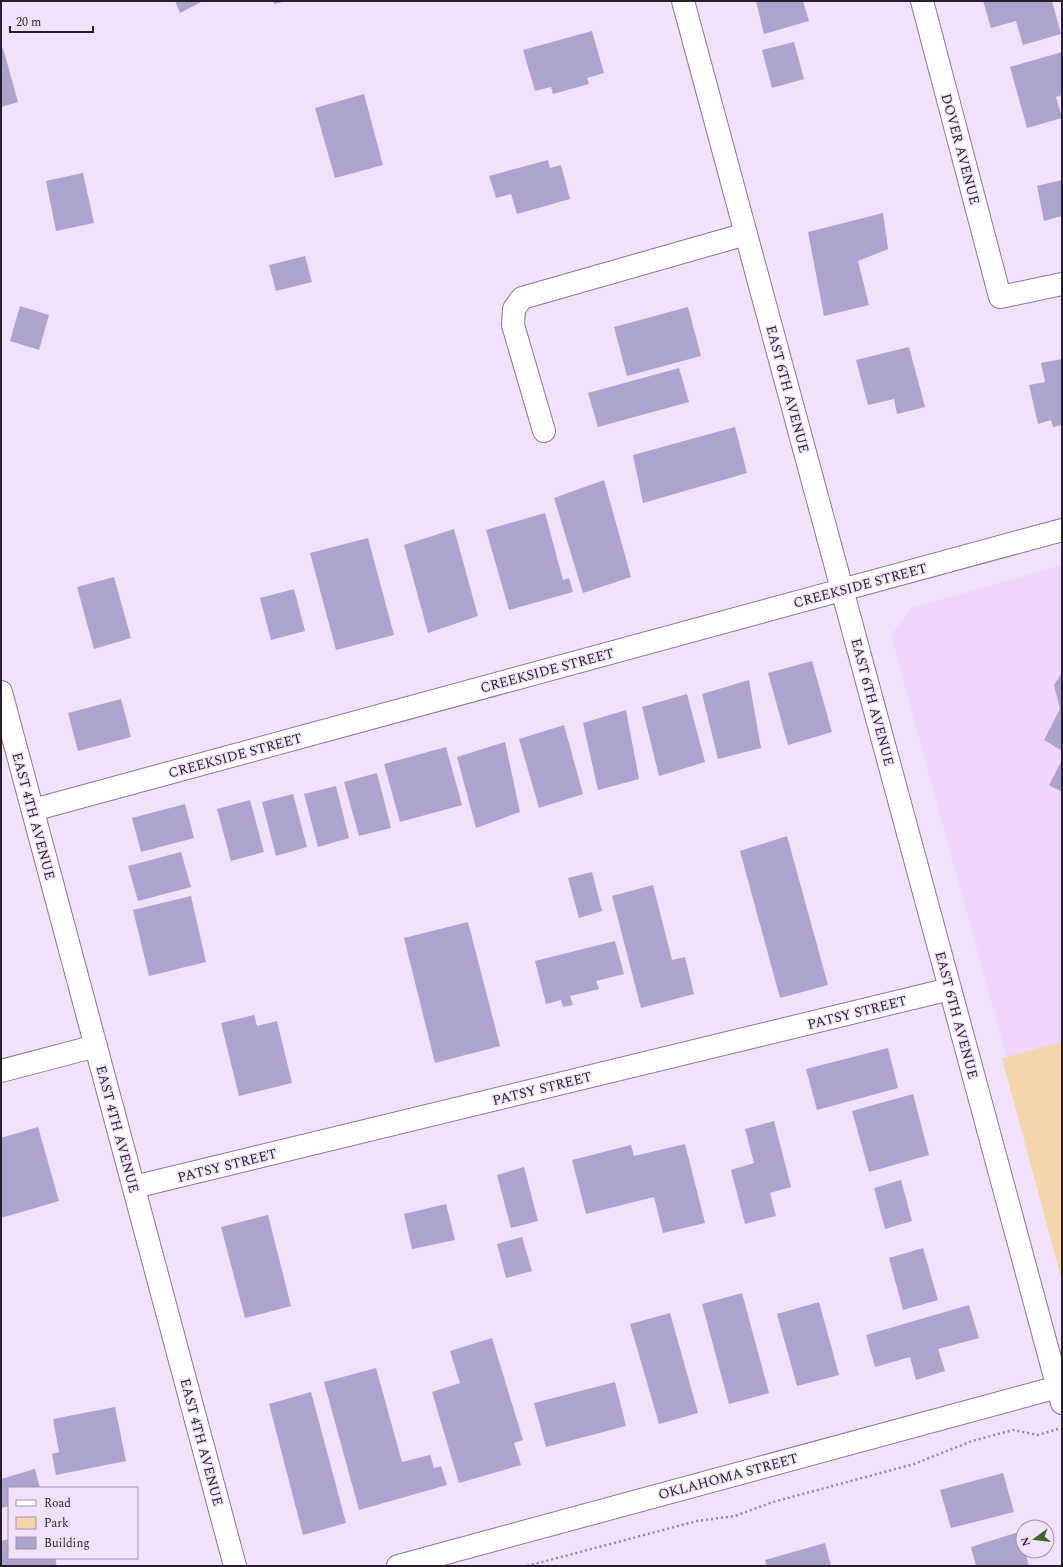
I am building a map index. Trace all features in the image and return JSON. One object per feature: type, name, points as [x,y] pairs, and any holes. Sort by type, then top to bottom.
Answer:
[{"type":"street","name":"EAST 6TH AVENUE","points":[[683,1],[1060,1395]]},
{"type":"street","name":"DOVER AVENUE","points":[[922,1],[1000,297],[1062,284]]},
{"type":"street","points":[[544,431],[513,325],[514,309],[522,298],[746,234]]},
{"type":"street","name":"CREEKSIDE STREET","points":[[33,810],[1062,530]]},
{"type":"street","name":"EAST 4TH AVENUE","points":[[1,692],[235,1566]]},
{"type":"street","name":"PATSY STREET","points":[[134,1187],[950,989]]},
{"type":"street","points":[[1,1071],[96,1046]]},
{"type":"street","name":"OKLAHOMA STREET","points":[[398,1566],[1060,1395]]},
{"type":"path","points":[[527,1566],[697,1521],[735,1516],[773,1502],[914,1464],[972,1441],[1013,1430],[1038,1435],[1062,1427]]},
{"type":"shaded area","points":[[1062,565],[1062,1261],[891,635],[912,608]]},
{"type":"green space","points":[[1062,1042],[1062,1281],[1002,1058]]},
{"type":"building","points":[[175,1],[203,1],[180,13]]},
{"type":"building","points":[[273,1],[283,1],[283,2],[274,4]]},
{"type":"building","points":[[756,1],[803,1],[809,21],[764,34]]},
{"type":"building","points":[[983,1],[1052,1],[1061,34],[1023,45],[1016,21],[991,28]]},
{"type":"building","points":[[592,31],[604,73],[587,78],[589,84],[553,94],[551,87],[535,91],[523,50]]},
{"type":"building","points":[[794,42],[804,79],[772,88],[762,50]]},
{"type":"building","points":[[3,48],[18,102],[1,107],[1,49]]},
{"type":"building","points":[[1062,52],[1062,95],[1056,97],[1062,118],[1027,128],[1010,67]]},
{"type":"building","points":[[364,94],[383,165],[335,178],[315,108]]},
{"type":"building","points":[[548,160],[550,168],[561,165],[570,199],[517,214],[511,194],[496,198],[489,176]]},
{"type":"building","points":[[83,173],[94,223],[56,231],[46,181]]},
{"type":"building","points":[[1062,180],[1062,216],[1044,221],[1037,186]]},
{"type":"building","points":[[883,213],[888,249],[858,261],[869,305],[824,316],[808,232]]},
{"type":"building","points":[[305,256],[312,282],[276,291],[269,265]]},
{"type":"building","points":[[20,306],[49,315],[39,350],[10,341]]},
{"type":"building","points":[[688,307],[701,356],[627,376],[614,327]]},
{"type":"building","points":[[909,347],[925,407],[897,414],[894,399],[868,405],[856,360]]},
{"type":"building","points":[[1062,359],[1062,425],[1053,427],[1051,420],[1038,424],[1029,385],[1045,382],[1041,363]]},
{"type":"building","points":[[679,368],[689,402],[598,427],[588,393]]},
{"type":"building","points":[[735,427],[747,473],[643,503],[633,455]]},
{"type":"building","points":[[604,480],[631,577],[583,593],[554,498]]},
{"type":"building","points":[[545,513],[563,580],[569,578],[573,592],[509,610],[486,530]]},
{"type":"building","points":[[454,529],[478,616],[428,633],[404,545]]},
{"type":"building","points":[[368,538],[394,635],[336,650],[310,553]]},
{"type":"building","points":[[114,577],[131,638],[94,649],[77,587]]},
{"type":"building","points":[[294,589],[305,631],[271,640],[260,598]]},
{"type":"building","points":[[812,661],[832,732],[788,745],[768,673]]},
{"type":"building","points":[[1062,673],[1062,751],[1044,740],[1060,709],[1054,685]]},
{"type":"building","points":[[749,680],[761,748],[718,759],[702,694]]},
{"type":"building","points":[[687,694],[705,762],[659,776],[642,707]]},
{"type":"building","points":[[121,699],[131,737],[78,751],[68,713]]},
{"type":"building","points":[[626,710],[639,779],[598,790],[583,723]]},
{"type":"building","points":[[564,725],[583,794],[539,808],[519,739]]},
{"type":"building","points":[[505,742],[520,812],[476,828],[457,757]]},
{"type":"building","points":[[446,747],[462,805],[400,822],[384,764]]},
{"type":"building","points":[[1062,760],[1062,792],[1049,785]]},
{"type":"building","points":[[377,773],[391,828],[359,836],[344,782]]},
{"type":"building","points":[[336,786],[349,838],[318,847],[304,794]]},
{"type":"building","points":[[293,794],[307,847],[276,856],[262,802]]},
{"type":"building","points":[[250,800],[264,852],[231,861],[217,809]]},
{"type":"building","points":[[185,804],[194,838],[141,852],[132,818]]},
{"type":"building","points":[[787,836],[828,985],[780,998],[740,851]]},
{"type":"building","points":[[181,852],[191,887],[138,901],[128,866]]},
{"type":"building","points":[[592,872],[602,911],[579,918],[568,878]]},
{"type":"building","points":[[653,885],[672,960],[685,957],[694,994],[641,1008],[612,896]]},
{"type":"building","points":[[191,896],[206,962],[149,976],[133,910]]},
{"type":"building","points":[[468,922],[500,1046],[435,1063],[404,938]]},
{"type":"building","points":[[615,941],[624,974],[596,981],[599,989],[570,996],[573,1005],[563,1007],[561,1000],[546,1004],[535,961]]},
{"type":"building","points":[[254,1015],[257,1026],[277,1021],[292,1083],[239,1096],[221,1023]]},
{"type":"building","points":[[888,1048],[898,1088],[817,1110],[806,1069]]},
{"type":"building","points":[[913,1094],[929,1155],[869,1172],[852,1111]]},
{"type":"building","points":[[774,1121],[791,1187],[770,1193],[776,1216],[745,1224],[731,1170],[754,1163],[745,1129]]},
{"type":"building","points":[[38,1127],[59,1201],[1,1218],[1,1138]]},
{"type":"building","points":[[685,1144],[705,1223],[663,1233],[654,1197],[586,1214],[572,1160],[631,1145],[634,1156]]},
{"type":"building","points":[[524,1167],[538,1221],[511,1228],[497,1175]]},
{"type":"building","points":[[901,1180],[912,1221],[885,1229],[874,1188]]},
{"type":"building","points":[[446,1204],[455,1240],[412,1249],[404,1214]]},
{"type":"building","points":[[268,1215],[291,1306],[245,1318],[221,1227]]},
{"type":"building","points":[[522,1237],[532,1271],[506,1278],[497,1244]]},
{"type":"building","points":[[923,1248],[938,1300],[903,1310],[889,1258]]},
{"type":"building","points":[[742,1293],[769,1393],[729,1404],[702,1304]]},
{"type":"building","points":[[819,1302],[839,1375],[797,1386],[777,1314]]},
{"type":"building","points":[[969,1305],[979,1338],[938,1349],[945,1371],[916,1380],[910,1357],[875,1367],[866,1335]]},
{"type":"building","points":[[670,1313],[698,1413],[659,1424],[630,1324]]},
{"type":"building","points":[[492,1338],[523,1440],[514,1443],[521,1465],[459,1483],[432,1392],[460,1383],[450,1351]]},
{"type":"building","points":[[376,1368],[402,1462],[430,1455],[434,1468],[441,1466],[447,1485],[359,1510],[324,1382]]},
{"type":"building","points":[[615,1382],[626,1426],[546,1447],[534,1403]]},
{"type":"building","points":[[311,1392],[346,1523],[303,1535],[269,1404]]},
{"type":"building","points":[[115,1407],[126,1461],[56,1475],[52,1454],[59,1452],[53,1419]]},
{"type":"building","points":[[35,1469],[40,1487],[8,1487],[8,1506],[1,1508],[1,1479]]},
{"type":"building","points":[[1003,1473],[1014,1512],[951,1528],[940,1490]]},
{"type":"building","points":[[1015,1533],[1015,1559],[1027,1559],[1029,1566],[976,1566],[971,1547]]},
{"type":"building","points":[[8,1539],[8,1559],[55,1559],[57,1566],[1,1566],[1,1541]]},
{"type":"building","points":[[825,1543],[831,1566],[767,1566],[765,1560]]}]
